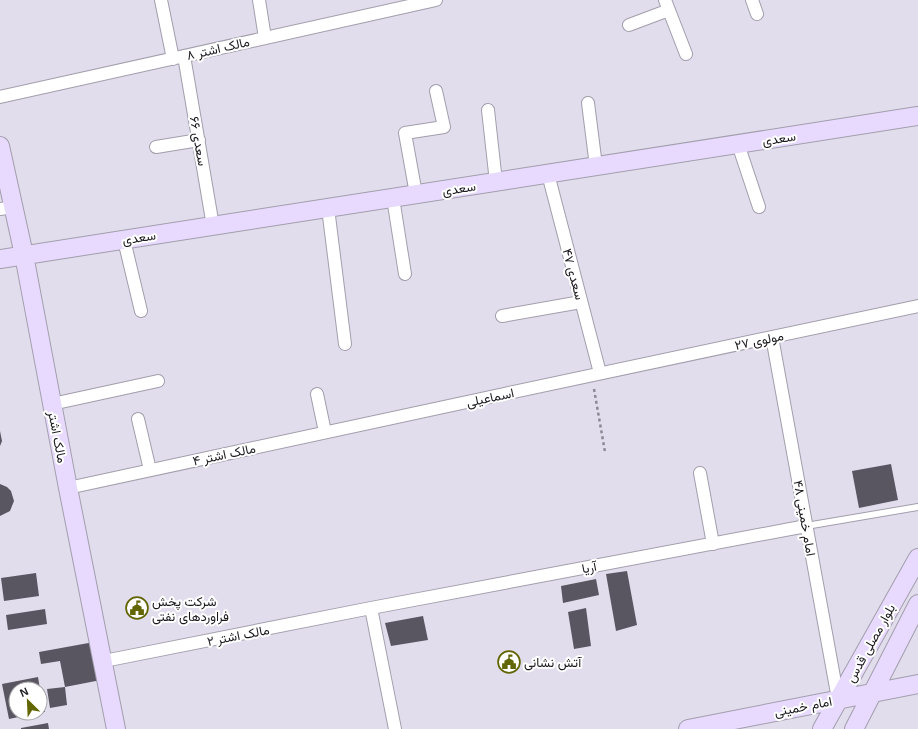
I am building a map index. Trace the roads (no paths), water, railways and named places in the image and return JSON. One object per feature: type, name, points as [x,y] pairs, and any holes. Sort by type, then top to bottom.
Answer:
[{"type":"main road","name":"سعدی","points":[[0,259],[918,116]]},
{"type":"main road","name":"مالک اشتر","points":[[0,146],[7,208],[24,255],[68,488],[104,661],[116,729]]},
{"type":"main road","name":"بلوار مصلی قدس","points":[[822,729],[918,558]]},
{"type":"main road","name":"بلوار مصلی قدس","points":[[854,729],[918,604]]},
{"type":"main road","name":"امام خمینی","points":[[688,729],[711,727],[838,699],[918,684]]},
{"type":"street","name":"سعدی ۶۶","points":[[161,0],[178,57],[199,140],[213,226]]},
{"type":"street","points":[[258,0],[265,38]]},
{"type":"street","name":"مالک اشتر ۸","points":[[0,97],[436,0]]},
{"type":"street","points":[[752,0],[757,14]]},
{"type":"street","points":[[629,25],[667,5],[686,54]]},
{"type":"street","points":[[416,194],[405,133],[444,127],[436,91]]},
{"type":"street","points":[[588,103],[596,166]]},
{"type":"street","points":[[488,110],[496,182]]},
{"type":"street","points":[[156,147],[199,140]]},
{"type":"street","points":[[738,144],[759,207]]},
{"type":"street","name":"سعدی ۴۷","points":[[548,174],[582,302],[596,374]]},
{"type":"street","points":[[393,198],[405,274]]},
{"type":"street","points":[[328,208],[345,344]]},
{"type":"street","points":[[124,240],[141,311]]},
{"type":"street","points":[[502,316],[582,302]]},
{"type":"street","name":"مولوی ۲۷","points":[[596,374],[918,306]]},
{"type":"street","name":"امام خمینی ۴۸","points":[[772,337],[838,699]]},
{"type":"street","name":"اسماعیلی","points":[[381,420],[596,374]]},
{"type":"street","points":[[52,404],[158,381]]},
{"type":"street","points":[[317,394],[325,432]]},
{"type":"street","points":[[138,419],[150,470]]},
{"type":"street","name":"مالک اشتر ۴","points":[[68,488],[381,420]]},
{"type":"street","points":[[700,473],[713,544]]},
{"type":"street","name":"آریا","points":[[371,608],[806,526]]},
{"type":"street","points":[[371,608],[395,729]]},
{"type":"street","name":"مالک اشتر ۲","points":[[104,661],[371,608]]},
{"type":"lane","points":[[806,526],[918,507]]},
{"type":"place","name":"شرکت پخش فراوردهای نفتی","points":[[137,608]]},
{"type":"place","name":"آتش نشانی","points":[[509,662]]}]
